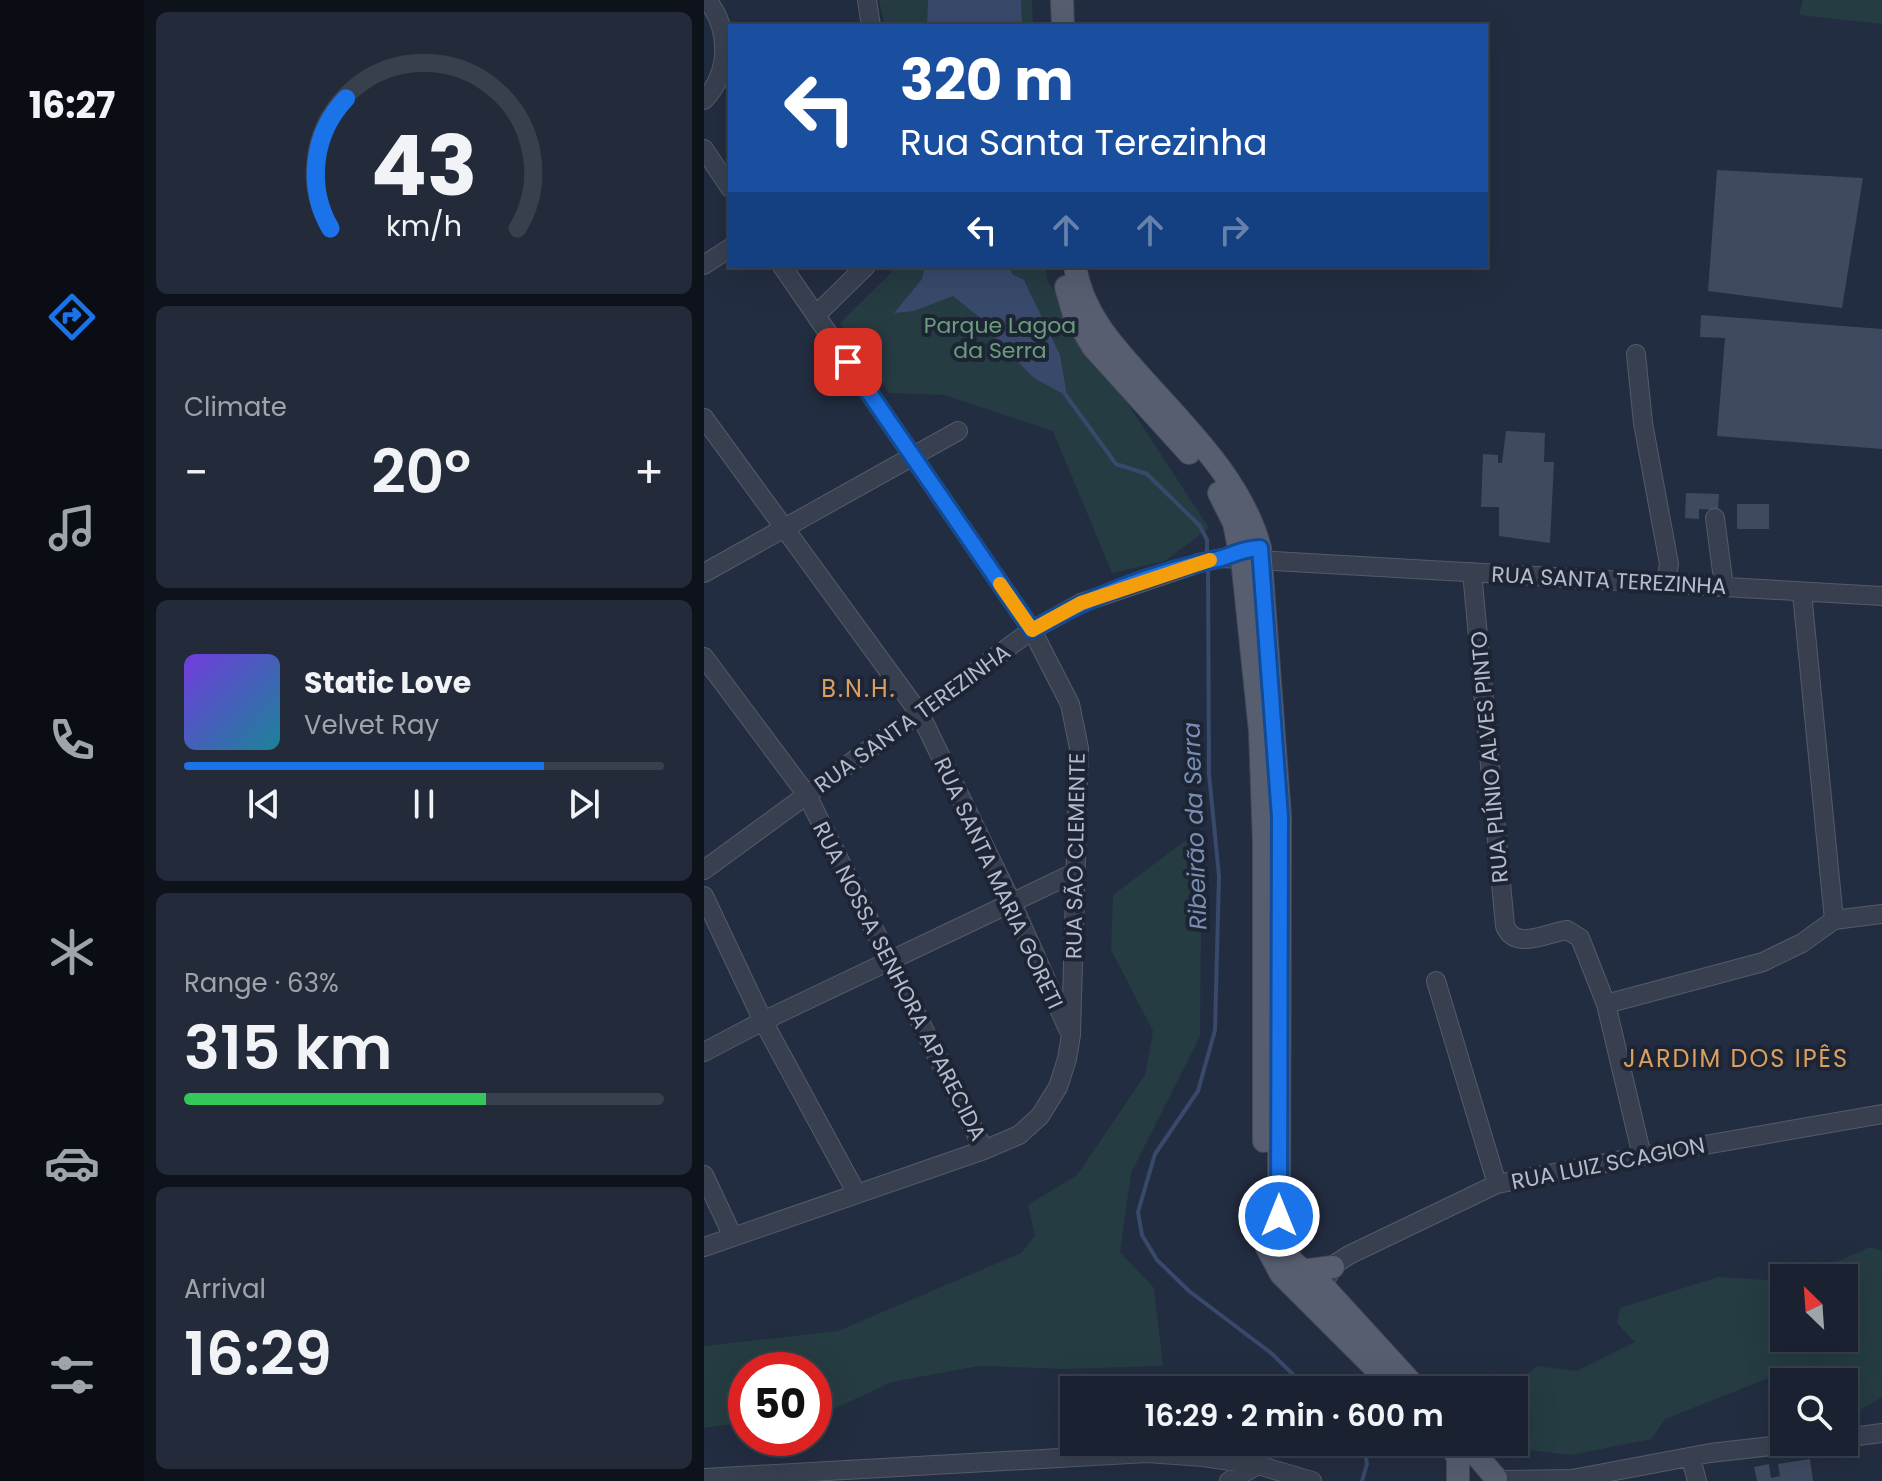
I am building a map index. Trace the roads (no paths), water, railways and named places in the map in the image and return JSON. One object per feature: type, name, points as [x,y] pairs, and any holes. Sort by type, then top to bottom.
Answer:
[{"type":"main road","points":[[1049,0],[1050,24]]},
{"type":"main road","points":[[1062,0],[1063,24]]},
{"type":"main road","points":[[1062,268],[1074,315],[1093,347],[1206,473],[1229,509],[1260,731],[1263,791],[1264,1233],[1267,1248],[1281,1274],[1332,1311],[1403,1376]]},
{"type":"main road","points":[[1075,268],[1078,285],[1095,322],[1214,461],[1238,496],[1255,529],[1234,557],[1280,817],[1279,1216],[1283,1244],[1287,1254],[1302,1271],[1335,1270],[1332,1311],[1385,1376]]},
{"type":"main road","points":[[1457,1456],[1458,1481]]},
{"type":"main road","points":[[1479,1456],[1502,1480]]},
{"type":"main road","points":[[1473,1481],[1502,1480]]},
{"type":"street","points":[[867,0],[871,24]]},
{"type":"street","points":[[704,100],[721,76],[724,35],[712,7]]},
{"type":"street","points":[[704,149],[728,185]]},
{"type":"street","points":[[704,265],[728,249]]},
{"type":"street","name":"RUA SÃO CLEMENTE","points":[[704,1247],[984,1150],[1019,1135],[1040,1116],[1058,1087],[1071,1035],[1079,748],[1070,704],[1032,630],[783,268]]},
{"type":"street","points":[[816,315],[864,268]]},
{"type":"street","points":[[1636,354],[1641,415],[1669,564],[1666,584]]},
{"type":"street","name":"RUA SANTA MARIA GORETI","points":[[704,418],[920,714],[1012,903],[1071,1035]]},
{"type":"street","points":[[704,573],[958,431]]},
{"type":"street","points":[[1715,518],[1724,587]]},
{"type":"street","name":"RUA SANTA TEREZINHA","points":[[704,870],[1032,630],[1081,603],[1234,557],[1882,596]]},
{"type":"street","name":"RUA PLÍNIO ALVES PINTO","points":[[1472,572],[1505,926],[1513,939],[1520,940],[1567,930],[1576,934],[1606,1004]]},
{"type":"street","points":[[1802,593],[1834,920]]},
{"type":"street","name":"RUA NOSSA SENHORA APARECIDA","points":[[704,657],[807,795],[984,1150]]},
{"type":"street","points":[[704,1052],[1074,873]]},
{"type":"street","points":[[704,896],[763,1021],[857,1194]]},
{"type":"street","points":[[1642,1156],[1606,1004],[1763,962],[1802,943],[1834,920],[1882,914]]},
{"type":"street","points":[[1436,981],[1497,1184]]},
{"type":"street","name":"RUA LUIZ SCAGION","points":[[1335,1270],[1497,1184],[1882,1114]]},
{"type":"street","points":[[704,1175],[733,1237]]},
{"type":"street","points":[[1332,1311],[1338,1279],[1335,1270]]},
{"type":"street","points":[[1858,1436],[1882,1433]]},
{"type":"street","points":[[1502,1480],[1570,1480],[1710,1453],[1770,1446]]},
{"type":"street","points":[[704,1478],[1147,1453],[1258,1465],[1312,1481]]},
{"type":"street","points":[[1691,1458],[1697,1481]]},
{"type":"street","points":[[1229,1481],[1258,1465]]},
{"type":"water","points":[[928,0],[1021,0],[1022,24],[927,24]]},
{"type":"water","points":[[925,268],[1010,268],[1012,274],[1024,280],[1060,355],[1067,396],[1034,378],[1000,344],[979,317],[953,296],[914,311],[894,313],[922,279]]},
{"type":"waterway","name":"Ribeirão da Serra","points":[[1065,394],[1116,464],[1147,474],[1200,526],[1207,540],[1207,554]]},
{"type":"waterway","name":"Ribeirão da Serra","points":[[1208,566],[1209,774],[1219,876],[1215,1030],[1198,1091],[1155,1154],[1138,1212],[1142,1235],[1157,1260],[1189,1291],[1271,1353],[1295,1376]]},
{"type":"waterway","name":"Ribeirão da Serra","points":[[1362,1481],[1367,1464],[1366,1456]]},
{"type":"district","name":"B.N.H.","points":[[859,689]]},
{"type":"district","name":"JARDIM DOS IPÊS","points":[[1736,1059]]},
{"type":"park label","name":"Parque Lagoa da Serra","points":[[1000,338]]}]
